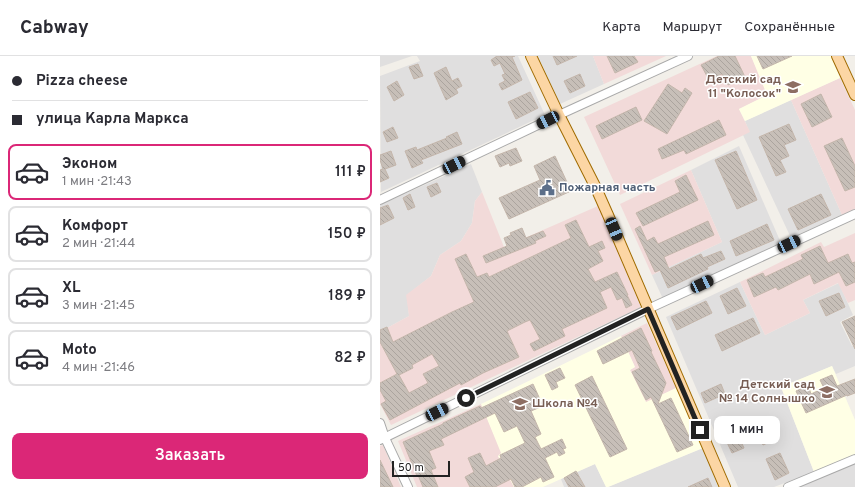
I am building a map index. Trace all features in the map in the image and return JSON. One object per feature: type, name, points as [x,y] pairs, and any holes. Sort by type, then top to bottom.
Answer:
[{"type":"main road","points":[[531,56],[608,215],[725,487]]},
{"type":"main road","points":[[837,56],[855,96]]},
{"type":"street","points":[[380,200],[688,56]]},
{"type":"street","points":[[383,439],[648,309],[855,214]]},
{"type":"street","points":[[380,423],[383,439],[408,487]]},
{"type":"street","points":[[788,487],[855,459]]},
{"type":"shaded area","points":[[380,56],[412,56],[380,67]]},
{"type":"shaded area","points":[[417,56],[518,56],[545,115],[381,192],[380,76],[420,61]]},
{"type":"shaded area","points":[[538,56],[593,56],[604,84],[560,104]]},
{"type":"shaded area","points":[[593,56],[666,56],[604,84]]},
{"type":"shaded area","points":[[717,56],[751,56],[768,95],[739,109],[750,132],[620,195],[584,117]]},
{"type":"shaded area","name":"Детский сад 11 \"Колосок\"","points":[[751,56],[831,56],[840,78],[745,121],[739,109],[767,95]]},
{"type":"shaded area","points":[[840,78],[855,110],[855,209],[842,215],[791,100]]},
{"type":"shaded area","points":[[791,100],[842,215],[791,238],[743,135],[749,131],[745,121]]},
{"type":"shaded area","points":[[739,146],[781,243],[663,299],[652,275],[722,242],[691,170]]},
{"type":"shaded area","points":[[471,164],[482,192],[475,201],[472,223],[461,241],[440,255],[431,276],[407,295],[409,316],[387,328],[390,335],[380,340],[380,205]]},
{"type":"shaded area","points":[[691,170],[722,242],[652,275],[620,204]]},
{"type":"shaded area","points":[[482,192],[504,247],[598,206],[641,307],[391,425],[380,404],[380,340],[387,328],[409,316],[406,295],[431,276],[440,255],[461,241],[472,223],[475,201]]},
{"type":"shaded area","points":[[855,233],[855,300],[848,303],[838,283],[803,300],[810,313],[765,335],[740,282],[821,242],[824,247]]},
{"type":"shaded area","points":[[740,282],[765,335],[810,313],[803,300],[839,283],[853,315],[840,322],[852,346],[855,345],[855,366],[836,374],[832,366],[781,387],[814,472],[774,487],[738,487],[666,317]]},
{"type":"shaded area","points":[[647,323],[676,388],[646,403],[630,370],[635,367],[621,336]]},
{"type":"shaded area","points":[[621,336],[635,367],[630,370],[646,402],[676,388],[703,448],[608,487],[606,487],[595,464],[543,487],[514,487],[498,456],[501,453],[481,404]]},
{"type":"shaded area","points":[[832,366],[855,420],[855,454],[814,472],[781,387]]},
{"type":"shaded area","points":[[481,404],[502,453],[498,456],[514,487],[417,487],[398,441]]},
{"type":"shaded area","points":[[383,445],[401,487],[380,487],[380,446]]},
{"type":"shaded area","points":[[703,448],[718,487],[608,487]]},
{"type":"shaded area","points":[[595,464],[606,487],[564,487],[561,479]]},
{"type":"shaded area","points":[[855,464],[855,487],[799,487]]},
{"type":"building","points":[[497,56],[515,56],[512,57],[522,80],[502,90],[499,84],[505,81],[502,75],[505,74],[500,63],[494,66],[491,60]]},
{"type":"building","points":[[553,56],[577,56],[557,65]]},
{"type":"building","points":[[607,56],[634,56],[638,62],[615,73]]},
{"type":"building","points":[[719,56],[735,56],[745,77],[728,85],[722,74],[709,80],[701,65]]},
{"type":"building","points":[[757,56],[792,56],[763,69]]},
{"type":"building","points":[[418,64],[423,76],[414,79],[409,67]]},
{"type":"building","points":[[446,67],[452,81],[458,78],[462,86],[456,89],[458,93],[446,100],[434,73]]},
{"type":"building","points":[[580,74],[585,86],[570,93],[564,81]]},
{"type":"building","points":[[397,81],[404,95],[394,101],[387,87]]},
{"type":"building","points":[[668,84],[682,93],[685,88],[692,93],[667,134],[644,121]]},
{"type":"building","points":[[530,92],[538,108],[516,119],[508,102]]},
{"type":"building","points":[[821,94],[832,117],[812,127],[801,104]]},
{"type":"building","points":[[636,107],[642,120],[602,139],[596,126]]},
{"type":"building","points":[[719,120],[726,135],[686,154],[684,150],[662,159],[658,149]]},
{"type":"building","points":[[789,124],[796,140],[784,145],[789,156],[780,160],[786,172],[776,176],[759,137]]},
{"type":"building","points":[[393,127],[398,138],[387,142],[383,132]]},
{"type":"building","points":[[457,132],[462,144],[421,160],[423,163],[412,168],[405,151],[416,147],[417,150],[447,138],[446,137]]},
{"type":"building","points":[[842,138],[855,166],[855,187],[845,191],[824,146]]},
{"type":"building","points":[[516,148],[522,161],[510,166],[509,163],[500,167],[495,156]]},
{"type":"building","points":[[391,151],[396,165],[385,169],[389,178],[380,182],[380,170],[383,169],[380,155]]},
{"type":"building","points":[[736,151],[757,200],[737,209],[715,160]]},
{"type":"building","points":[[555,156],[571,191],[509,219],[499,198],[540,180],[534,166]]},
{"type":"building","points":[[686,175],[698,200],[643,226],[636,213],[680,192],[675,181]]},
{"type":"building","points":[[437,183],[441,192],[431,197],[427,187]]},
{"type":"building","points":[[410,194],[415,207],[408,210],[403,198]]},
{"type":"building","points":[[821,194],[831,215],[798,230],[788,209]]},
{"type":"building","points":[[388,205],[394,218],[380,225],[380,208]]},
{"type":"building","points":[[576,220],[589,247],[602,241],[605,248],[598,251],[603,261],[588,269],[595,282],[617,272],[632,305],[626,308],[622,298],[617,300],[611,287],[600,292],[607,308],[562,329],[565,336],[534,351],[530,344],[540,339],[530,320],[525,322],[507,331],[519,357],[483,373],[461,385],[460,383],[390,420],[381,404],[386,401],[380,390],[380,383],[397,374],[380,342],[380,330],[387,327],[393,342],[474,302],[455,259],[466,254],[477,277],[487,273],[489,277],[571,238],[565,225]],"holes":[[[432,354],[439,366],[423,374],[428,383],[409,393],[399,375],[413,368],[412,365]]]},
{"type":"building","points":[[708,221],[714,235],[664,257],[669,269],[701,254],[703,258],[721,251],[725,259],[707,267],[708,269],[668,288],[660,270],[655,272],[635,229],[640,226],[647,241],[654,237],[658,244]]},
{"type":"building","points":[[767,224],[774,240],[736,256],[730,241]]},
{"type":"building","points":[[522,228],[526,238],[543,231],[546,236],[535,241],[536,243],[486,263],[483,256],[507,246],[504,238],[511,235],[510,233]]},
{"type":"building","points":[[820,246],[828,263],[848,254],[852,263],[855,262],[855,282],[846,286],[839,272],[814,284],[810,274],[778,290],[776,287],[754,297],[747,280],[763,273],[765,277],[803,259],[801,255]]},
{"type":"building","points":[[737,288],[746,306],[728,314],[720,296]]},
{"type":"building","points":[[839,293],[845,307],[826,316],[819,301]]},
{"type":"building","points":[[706,301],[712,313],[677,330],[671,317]]},
{"type":"building","points":[[855,316],[855,349],[842,322]]},
{"type":"building","points":[[753,318],[760,333],[722,351],[715,335]]},
{"type":"building","points":[[641,328],[666,383],[658,404],[671,398],[693,445],[677,452],[651,397],[646,400],[632,372],[640,368],[632,350],[603,364],[597,351]]},
{"type":"building","points":[[560,368],[565,378],[556,382],[558,387],[552,390],[545,375]]},
{"type":"building","name":"Детский сад № 14 Солнышко","points":[[832,375],[837,386],[855,379],[855,393],[806,413],[796,391],[808,385],[811,394],[824,388],[820,380]]},
{"type":"building","points":[[592,376],[627,449],[610,457],[575,385]]},
{"type":"building","points":[[533,384],[543,406],[531,411],[541,434],[535,437],[541,449],[562,439],[566,448],[563,449],[565,453],[559,456],[557,452],[545,458],[554,477],[543,482],[541,477],[522,487],[515,487],[511,479],[495,487],[470,487],[465,477],[474,472],[468,458],[480,453],[486,466],[501,458],[500,455],[525,443],[517,426],[504,432],[495,413],[441,439],[444,445],[429,451],[436,468],[431,470],[438,487],[423,487],[403,442],[480,406],[481,408]]},
{"type":"building","points":[[721,384],[725,394],[705,403],[701,393]]},
{"type":"building","points":[[770,419],[778,438],[763,445],[754,426]]},
{"type":"building","points":[[735,428],[744,448],[732,453],[723,434]]},
{"type":"building","points":[[780,453],[789,473],[775,480],[766,459]]},
{"type":"building","points":[[380,460],[393,487],[380,487]]},
{"type":"building","points":[[576,471],[585,487],[569,487],[564,478]]},
{"type":"building","points":[[708,478],[712,487],[688,487]]},
{"type":"place","name":"Детский сад 11 \"Колосок\"","points":[[793,87]]},
{"type":"place","name":"Пожарная часть","points":[[547,188]]},
{"type":"place","name":"Детский сад № 14 Солнышко","points":[[827,392]]},
{"type":"place","name":"Школа №4","points":[[520,404]]},
{"type":"route","points":[[466,398],[648,309],[700,430]]}]
